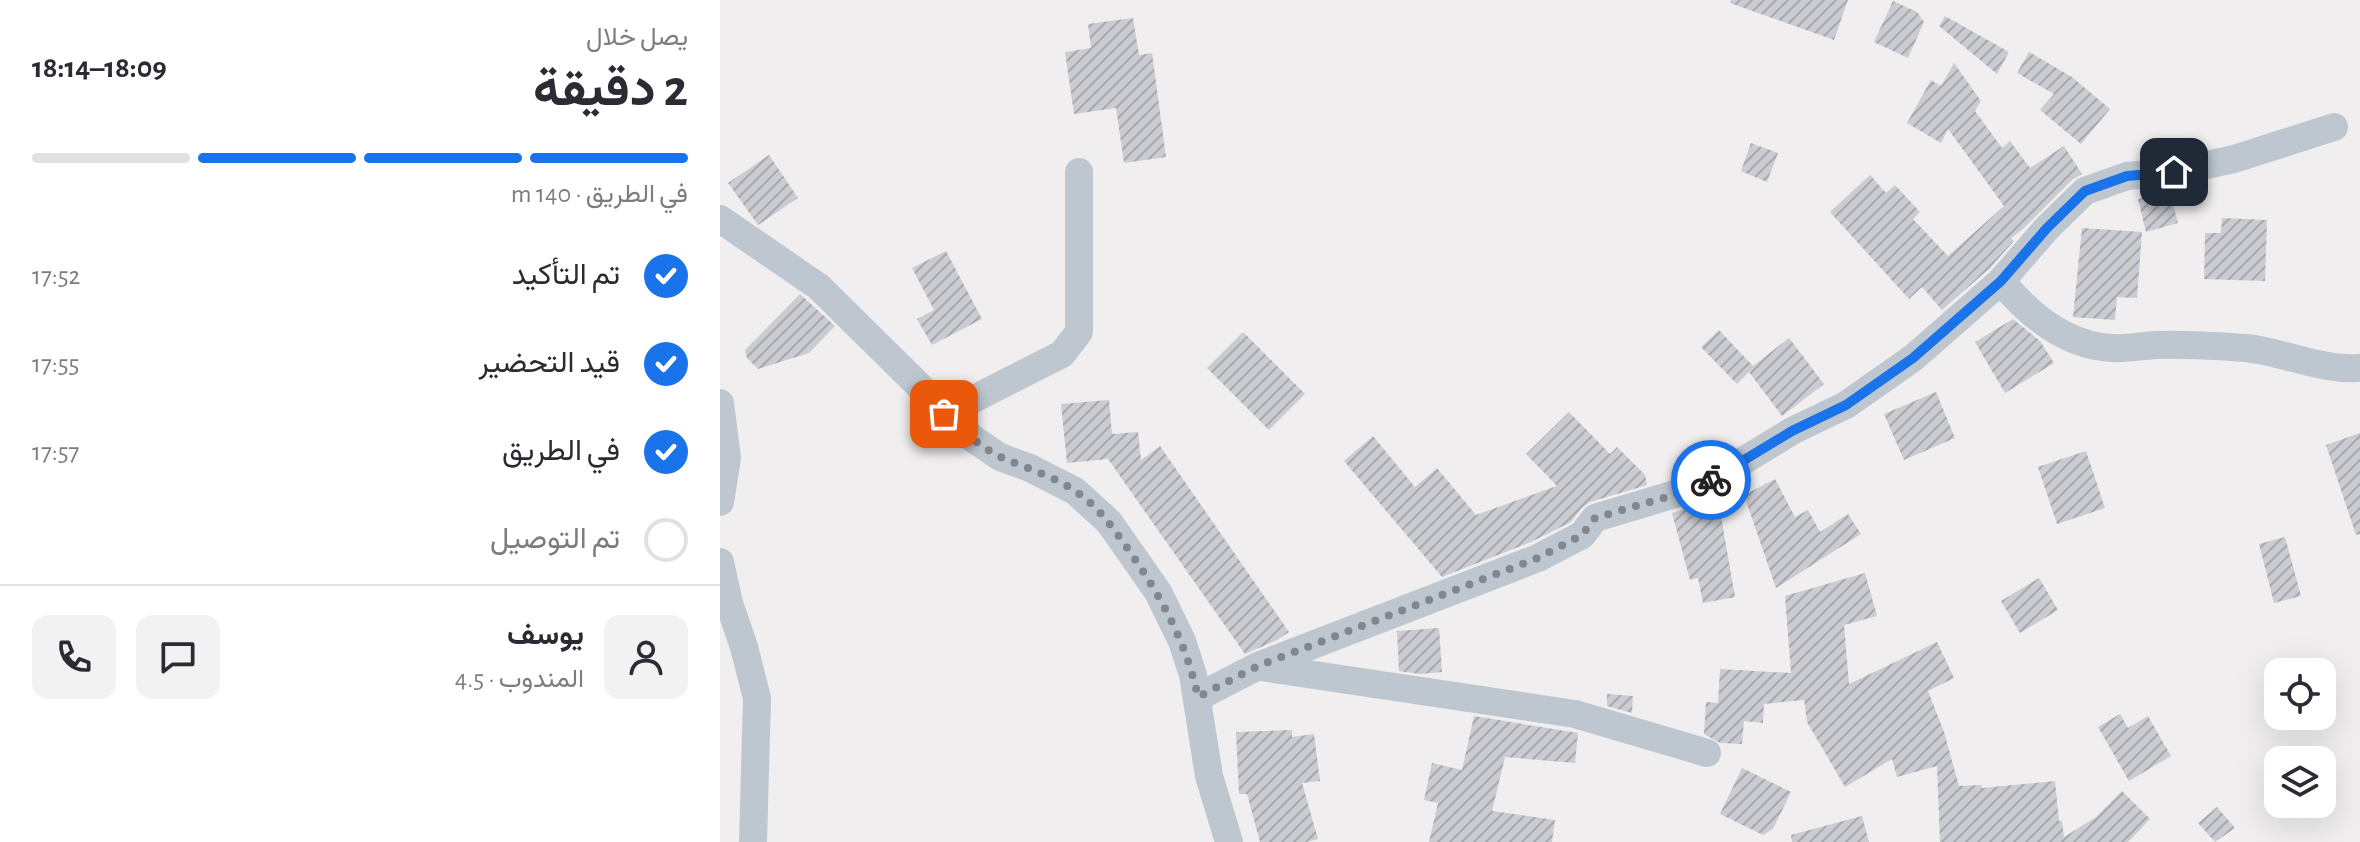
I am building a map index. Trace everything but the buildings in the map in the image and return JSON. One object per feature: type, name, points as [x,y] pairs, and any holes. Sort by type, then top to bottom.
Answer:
[{"type":"street","points":[[1198,697],[1258,666],[1538,558],[1582,535],[1595,518],[1702,486],[1792,431],[1846,405],[1913,358],[2001,281],[2047,228],[2085,191],[2127,176],[2174,172],[2234,159],[2334,127]]},
{"type":"street","points":[[944,414],[1062,354],[1079,332],[1079,172]]},
{"type":"street","points":[[720,219],[819,287],[944,414],[972,438],[1000,457],[1075,491],[1109,522],[1158,592],[1182,641],[1198,697],[1209,776],[1229,842]]},
{"type":"street","points":[[2001,281],[2023,307],[2042,323],[2078,341],[2112,348],[2157,345],[2245,348],[2279,352],[2320,364],[2360,368]]},
{"type":"street","points":[[720,502],[727,458],[721,421]]},
{"type":"street","points":[[720,562],[757,698],[753,842]]},
{"type":"street","points":[[1258,666],[1575,714],[1707,753]]},
{"type":"way so far","points":[[944,414],[1000,457],[1075,491],[1109,522],[1158,592],[1182,641],[1198,697],[1258,666],[1538,558],[1582,535],[1595,518],[1702,486],[1711,480]]},
{"type":"route","points":[[1711,480],[1792,431],[1846,405],[1913,358],[2001,281],[2047,228],[2085,191],[2127,176],[2174,172]]}]
